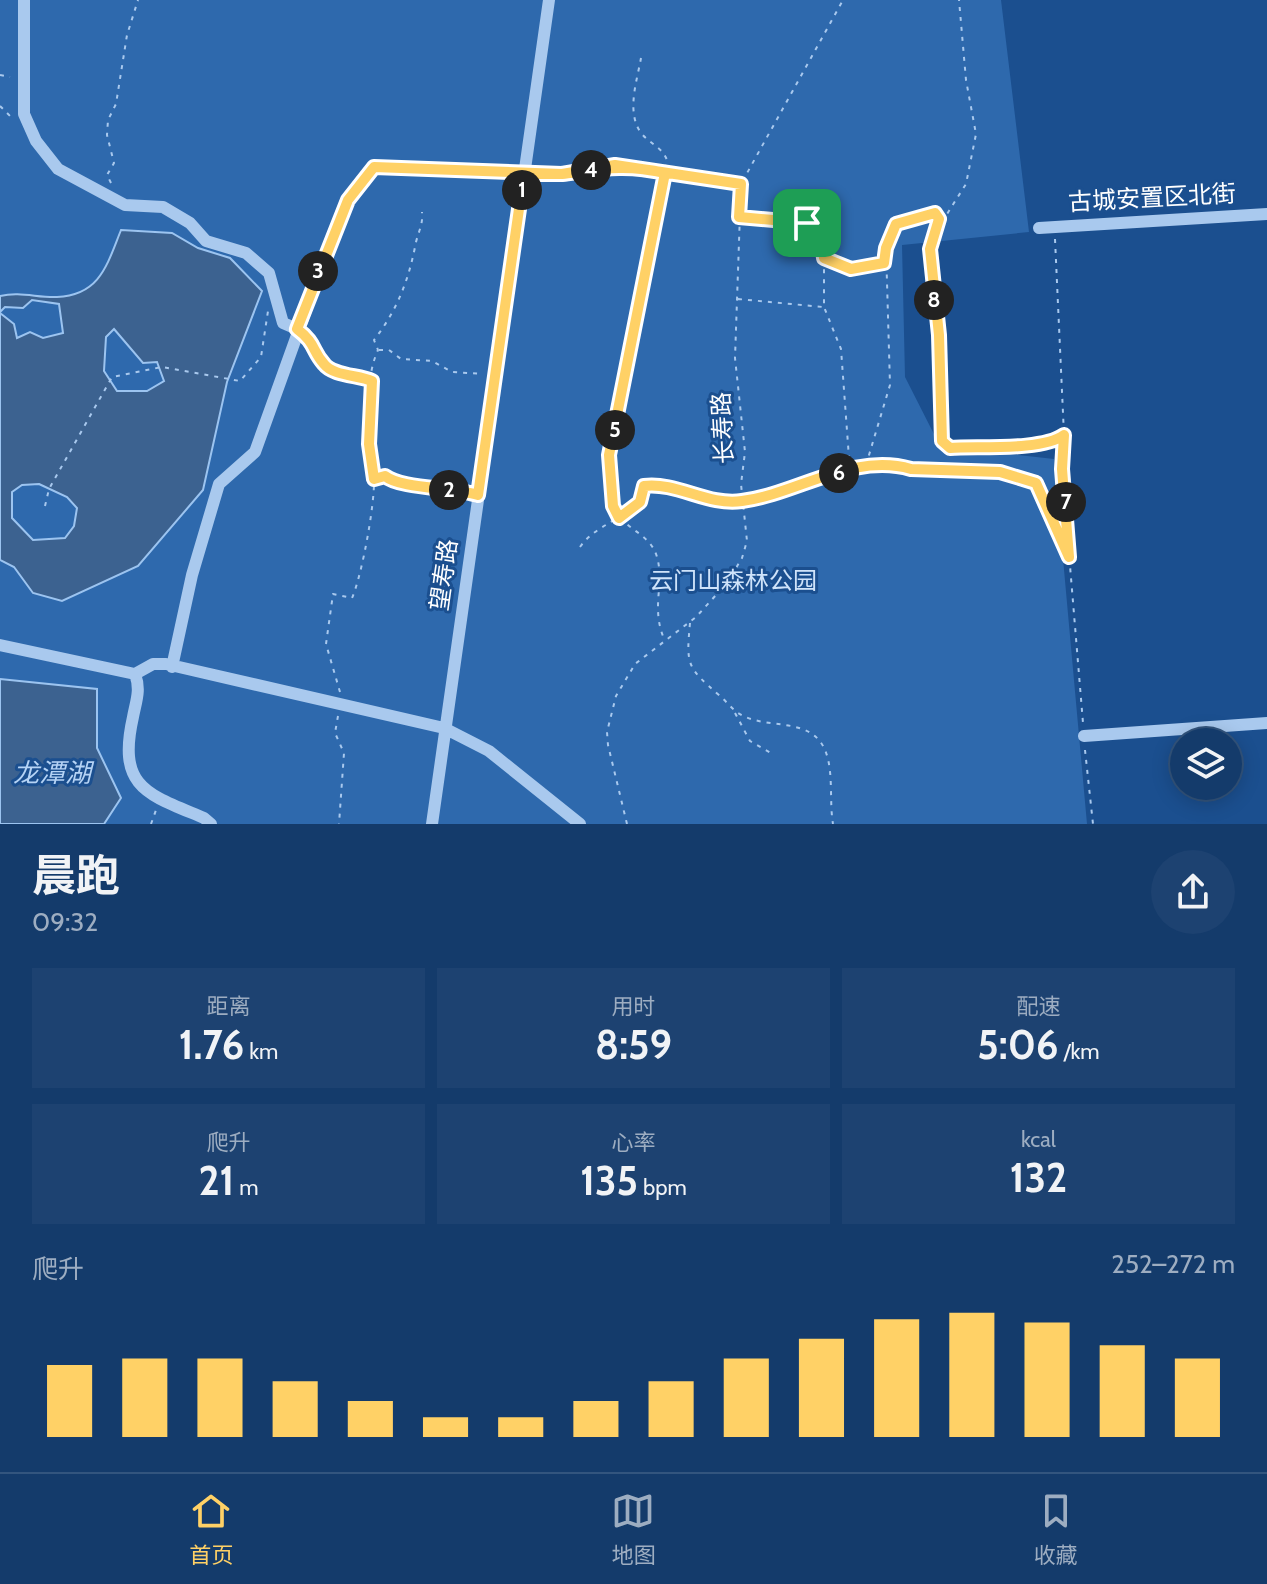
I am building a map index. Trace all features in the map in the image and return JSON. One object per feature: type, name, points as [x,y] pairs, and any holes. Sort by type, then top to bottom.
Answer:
[{"type":"street","points":[[24,0],[24,114],[36,141],[58,169],[125,205],[163,207],[181,216],[206,241],[246,253],[269,273],[283,323],[297,329]]},
{"type":"street","name":"望寿路","points":[[432,824],[549,0]]},
{"type":"street","points":[[172,667],[192,575],[219,484],[255,452],[297,329],[348,200],[374,167],[524,174]]},
{"type":"street","name":"古城安置区北街","points":[[1039,228],[1267,214]]},
{"type":"street","points":[[0,645],[135,674],[153,664],[172,667],[444,728],[489,751],[580,824]]},
{"type":"street","points":[[135,674],[140,687],[126,753],[136,777],[150,796],[204,818],[211,824]]},
{"type":"street","points":[[1084,736],[1267,723]]},
{"type":"path","points":[[125,205],[107,175],[114,163],[107,135],[127,35],[138,0]]},
{"type":"path","name":"长寿路","points":[[627,824],[608,745],[610,716],[616,696],[635,664],[654,646],[666,643],[690,622],[727,583],[742,558],[747,541],[741,484],[745,452],[735,358],[741,184],[843,0]]},
{"type":"path","points":[[865,467],[890,385],[884,263],[886,248],[896,224],[935,213],[947,214],[957,201],[975,152],[976,122],[966,80],[959,0]]},
{"type":"path","points":[[641,58],[632,111],[642,134],[663,150],[667,160],[609,455],[613,506],[619,518],[644,537],[658,558],[656,600],[666,643]]},
{"type":"path","points":[[524,174],[562,174],[615,165],[741,184]]},
{"type":"path","points":[[339,824],[344,753],[335,733],[335,722],[344,705],[326,644],[332,620],[331,604],[333,594],[352,598],[358,583],[370,525],[374,479],[369,444],[372,363],[378,350],[374,340],[405,292],[416,253],[416,240],[423,229],[422,212]]},
{"type":"path","points":[[935,213],[939,219],[930,249],[939,335],[942,441],[950,448],[1014,446],[1055,442],[1064,435]]},
{"type":"path","points":[[739,217],[815,227],[824,245],[824,307],[841,349],[849,458],[854,469]]},
{"type":"path","points":[[1054,225],[1064,435],[1062,469],[1093,824]]},
{"type":"path","points":[[824,258],[851,269],[884,263]]},
{"type":"path","points":[[45,506],[49,489],[112,377],[162,367],[240,381],[261,357],[262,335],[276,291]]},
{"type":"path","points":[[737,299],[824,307]]},
{"type":"path","points":[[297,329],[310,339],[322,363],[331,370],[372,381]]},
{"type":"path","points":[[378,350],[389,350],[401,359],[432,361],[452,372],[495,375]]},
{"type":"path","points":[[580,547],[593,532],[640,502],[644,486],[664,487],[714,501],[743,501],[854,469],[897,465],[911,469],[1000,472],[1036,483],[1069,557]]},
{"type":"path","points":[[374,479],[385,476],[395,484],[425,484],[478,495]]},
{"type":"path","points":[[690,622],[687,659],[692,672],[733,708],[754,720],[795,725],[811,733],[825,749],[833,824]]},
{"type":"path","points":[[733,708],[750,741],[771,753]]},
{"type":"path","points":[[151,824],[158,799]]},
{"type":"green space","name":"云门山森林公园","points":[[0,0],[1001,0],[1029,232],[902,245],[905,377],[940,446],[1054,459],[1087,824],[0,824]]},
{"type":"water","points":[[121,230],[172,233],[198,248],[230,258],[262,291],[227,382],[203,490],[138,566],[62,601],[33,593],[14,567],[0,560],[0,313],[14,324],[17,338],[30,332],[43,338],[63,333],[59,304],[32,300],[23,308],[5,307],[0,312],[0,296],[57,297],[83,291],[100,276]],"holes":[[[114,329],[143,363],[157,362],[164,381],[147,391],[117,391],[104,371],[106,337]],[[39,484],[67,497],[77,508],[74,526],[65,538],[33,540],[12,518],[12,492],[22,485]]]},
{"type":"water","name":"龙潭湖","points":[[0,679],[97,689],[97,748],[121,798],[104,824],[0,824]]},
{"type":"route","points":[[807,223],[739,217],[741,184],[637,167],[615,165],[562,174],[524,174],[478,495],[425,484],[395,484],[385,476],[374,479],[369,444],[372,381],[331,370],[322,363],[310,339],[297,329],[348,200],[374,167],[562,174],[585,171],[615,165],[665,173],[609,455],[613,506],[619,518],[640,502],[644,486],[651,485],[714,501],[732,502],[865,467],[897,465],[911,469],[1000,472],[1036,483],[1069,557],[1062,469],[1064,435],[1055,442],[1014,446],[950,448],[942,441],[938,403],[939,335],[930,249],[939,219],[935,213],[907,218],[896,224],[890,235],[884,263],[851,269],[836,260],[824,258],[821,235],[807,223]]}]
